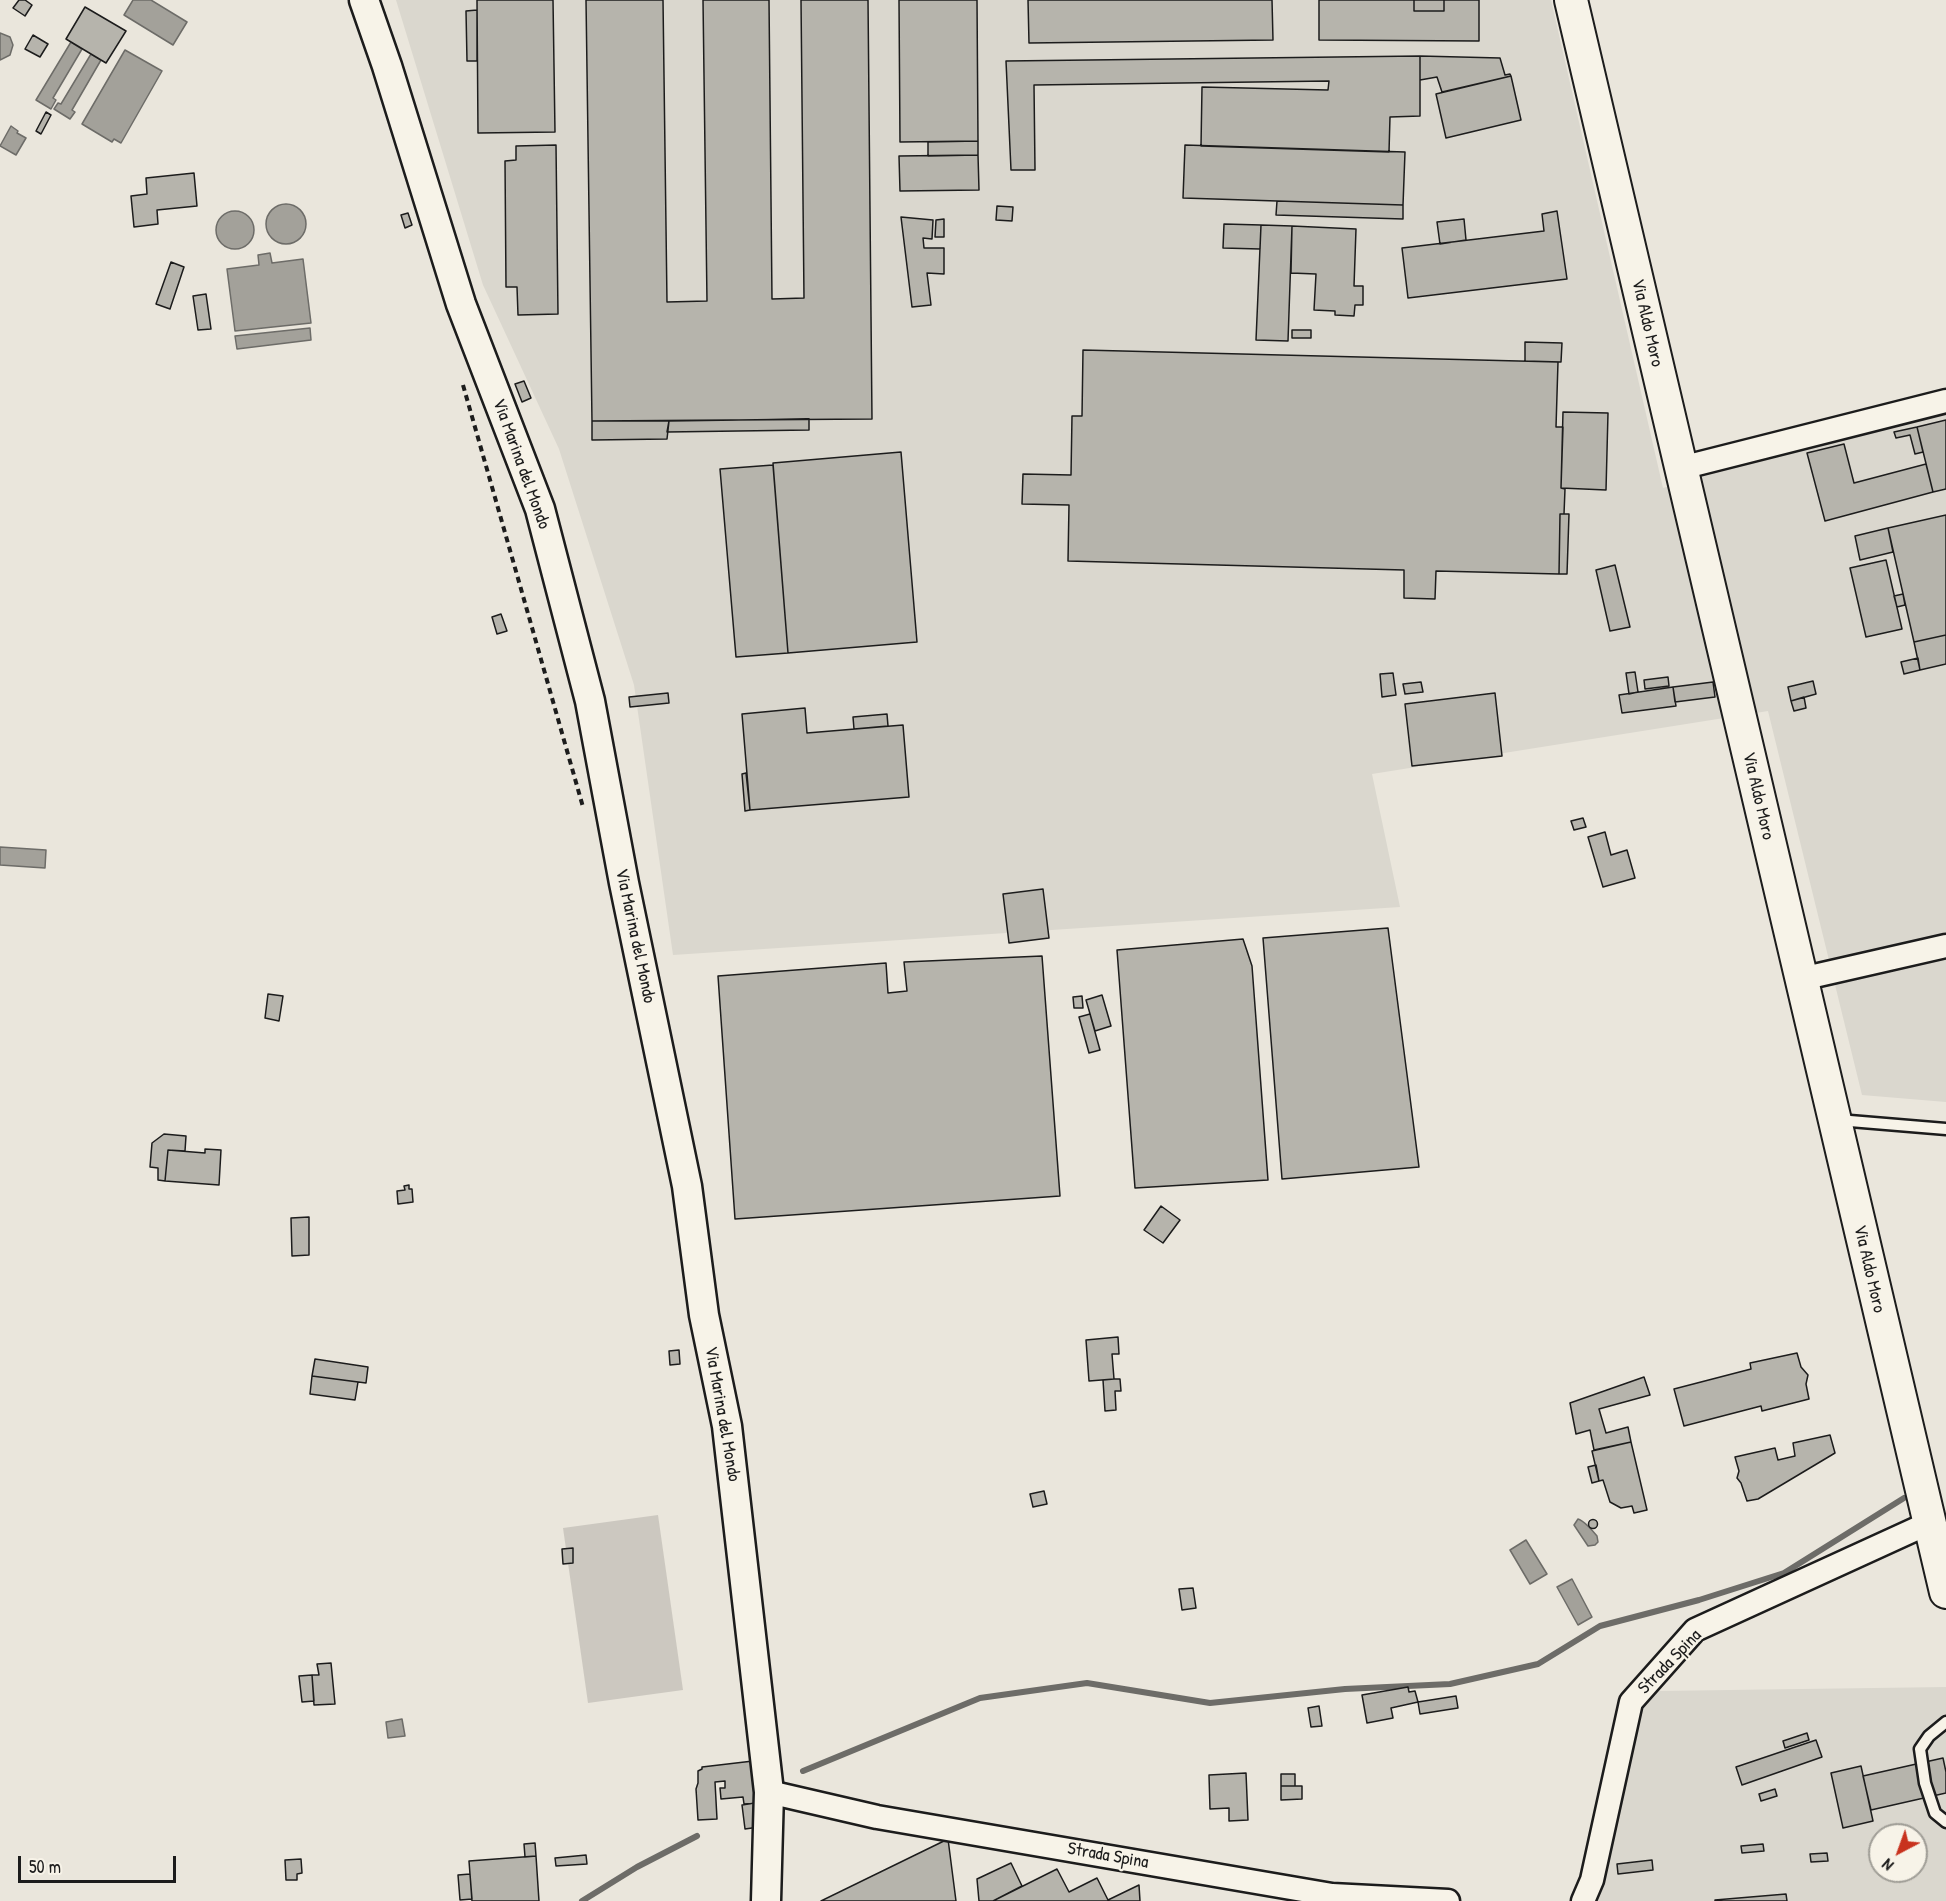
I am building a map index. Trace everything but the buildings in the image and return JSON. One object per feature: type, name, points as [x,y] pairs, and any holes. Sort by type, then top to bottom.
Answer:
[{"type":"main road","name":"Via Aldo Moro","points":[[1571,0],[1946,1593]]},
{"type":"street","name":"Via Marina del Mondo","points":[[364,0],[387,66],[461,304],[540,509],[590,701],[624,883],[687,1186],[704,1315],[727,1426],[770,1792],[766,1901]]},
{"type":"street","points":[[1681,468],[1946,401]]},
{"type":"street","points":[[1801,979],[1946,946]]},
{"type":"street","name":"Strada Spina","points":[[1583,1901],[1592,1880],[1631,1702],[1695,1630],[1929,1523]]},
{"type":"street","name":"Strada Spina","points":[[770,1792],[876,1816],[1332,1894],[1448,1901]]},
{"type":"lane","points":[[1834,1120],[1946,1129]]},
{"type":"lane","points":[[1946,1722],[1929,1736],[1920,1749],[1925,1783],[1935,1813],[1946,1822]]},
{"type":"path","points":[[461,375],[583,808]]},
{"type":"shaded area","points":[[133,0],[151,0],[187,22],[173,45],[124,15]]},
{"type":"shaded area","points":[[396,0],[1551,0],[1663,488],[1946,402],[1946,1102],[1862,1095],[1768,711],[1372,774],[1400,907],[673,955],[634,685],[559,449],[483,285]]},
{"type":"shaded area","points":[[0,33],[10,37],[13,45],[10,55],[0,60]]},
{"type":"shaded area","points":[[71,42],[82,49],[53,98],[56,100],[51,109],[36,100]]},
{"type":"shaded area","points":[[125,50],[162,71],[121,143],[114,139],[112,142],[82,124]]},
{"type":"shaded area","points":[[91,54],[101,60],[72,110],[75,112],[70,119],[54,109],[58,103],[61,104]]},
{"type":"shaded area","points":[[11,126],[26,138],[16,155],[0,146]]},
{"type":"shaded area","points":[[286,204],[300,210],[306,224],[300,238],[286,244],[272,238],[266,224],[272,210]]},
{"type":"shaded area","points":[[235,211],[248,217],[254,230],[248,243],[235,249],[222,243],[216,230],[222,217]]},
{"type":"shaded area","points":[[270,253],[272,263],[303,259],[311,323],[235,331],[227,269],[259,265],[258,255]]},
{"type":"shaded area","points":[[310,328],[311,340],[237,349],[235,336]]},
{"type":"shaded area","points":[[0,847],[46,850],[45,868],[0,865]]},
{"type":"shaded area","points":[[658,1515],[683,1690],[588,1703],[563,1528]]},
{"type":"shaded area","points":[[1578,1519],[1597,1536],[1598,1542],[1595,1545],[1588,1546],[1574,1525]]},
{"type":"shaded area","points":[[1526,1540],[1547,1574],[1530,1584],[1510,1550]]},
{"type":"shaded area","points":[[1572,1579],[1592,1617],[1578,1625],[1557,1587]]},
{"type":"shaded area","points":[[1946,1687],[1946,1901],[1597,1901],[1645,1703],[1658,1691]]},
{"type":"shaded area","points":[[402,1719],[405,1736],[388,1738],[386,1722]]},
{"type":"waterway","points":[[803,1771],[980,1698],[1087,1683],[1210,1703],[1345,1689],[1450,1684],[1538,1664],[1600,1626],[1699,1600],[1784,1573],[1904,1498]]},
{"type":"waterway","points":[[582,1901],[637,1867],[697,1836]]}]
